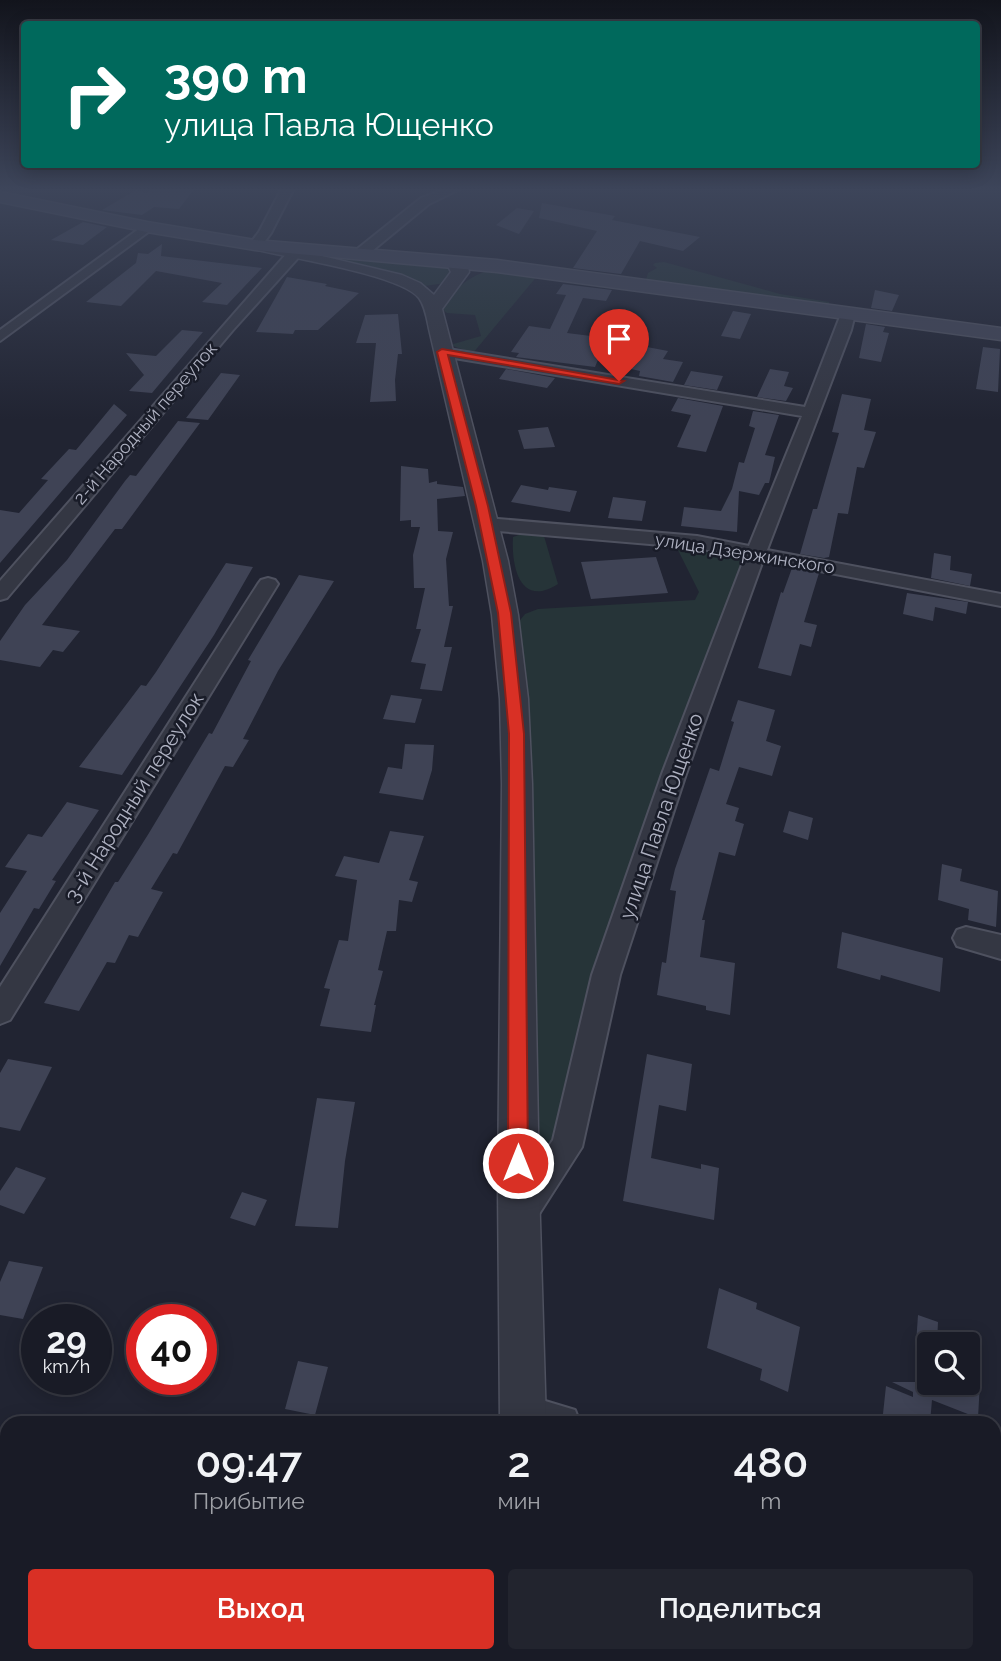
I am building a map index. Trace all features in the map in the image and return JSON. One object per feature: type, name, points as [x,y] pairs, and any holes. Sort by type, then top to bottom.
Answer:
[{"type":"main road","points":[[492,266],[1001,334]]},
{"type":"street","points":[[0,337],[96,266]]},
{"type":"street","name":"2-й Народный переулок","points":[[0,594],[284,266]]},
{"type":"street","points":[[359,266],[410,284],[423,292],[434,307],[442,352],[486,524],[505,613],[517,734],[522,1416]]},
{"type":"street","points":[[455,282],[460,272],[458,266]]},
{"type":"street","points":[[434,307],[441,294],[455,282],[497,266]]},
{"type":"street","name":"улица Павла Ющенко","points":[[519,1217],[566,1147],[606,975],[674,774],[848,314]]},
{"type":"street","points":[[442,352],[811,413]]},
{"type":"street","name":"улица Дзержинского","points":[[486,524],[697,542],[1001,600]]},
{"type":"street","name":"3-й Народный переулок","points":[[0,1011],[268,584]]},
{"type":"street","points":[[966,938],[1001,947]]},
{"type":"shaded area","points":[[357,266],[449,266],[453,268],[445,283],[425,286],[402,276]]},
{"type":"shaded area","points":[[654,266],[677,266],[780,294],[829,302],[829,305],[645,283],[648,273],[657,268]]},
{"type":"shaded area","points":[[486,271],[538,275],[473,353],[450,345],[481,336],[475,315],[447,313],[443,310],[460,286]]},
{"type":"shaded area","points":[[528,532],[544,536],[558,584],[545,590],[527,588],[517,572],[513,537]]},
{"type":"shaded area","points":[[677,548],[734,554],[746,564],[721,618],[602,956],[555,1140],[544,1143],[536,1129],[533,799],[517,624],[525,614],[538,609],[695,600],[699,592]]},
{"type":"building","points":[[133,266],[262,268],[227,305],[202,302],[222,283],[156,271],[121,306],[86,302]]},
{"type":"building","points":[[575,266],[626,266],[621,274],[573,268]]},
{"type":"building","points":[[287,277],[359,293],[318,330],[295,330],[293,334],[256,332]]},
{"type":"building","points":[[563,284],[612,290],[606,301],[583,298],[567,333],[607,338],[595,367],[516,357],[519,353],[511,352],[529,326],[550,329],[566,295],[556,294]]},
{"type":"building","points":[[875,290],[899,295],[892,311],[871,308]]},
{"type":"building","points":[[733,311],[751,314],[740,339],[721,336]]},
{"type":"building","points":[[398,314],[402,354],[398,354],[396,401],[370,402],[376,343],[356,343],[365,315]]},
{"type":"building","points":[[866,324],[885,327],[883,332],[889,333],[881,362],[859,358]]},
{"type":"building","points":[[182,330],[203,332],[152,393],[129,391],[144,375],[126,353],[156,356]]},
{"type":"building","points":[[647,347],[668,351],[663,359],[683,362],[673,382],[639,376],[640,371],[631,369]]},
{"type":"building","points":[[983,347],[1000,349],[998,392],[976,389]]},
{"type":"building","points":[[506,369],[555,378],[547,388],[499,379]]},
{"type":"building","points":[[770,369],[789,372],[784,386],[793,388],[786,401],[757,397]]},
{"type":"building","points":[[691,371],[723,376],[717,390],[684,385]]},
{"type":"building","points":[[221,373],[240,375],[208,420],[186,418]]},
{"type":"building","points":[[842,394],[871,399],[864,430],[876,432],[864,468],[857,467],[848,514],[838,513],[829,557],[800,554],[813,509],[817,509],[839,433],[832,432]]},
{"type":"building","points":[[678,398],[723,406],[706,452],[677,447],[691,415],[671,411]]},
{"type":"building","points":[[114,404],[127,415],[0,563],[0,510],[19,513],[48,480],[41,479],[69,449],[76,450]]},
{"type":"building","points":[[753,411],[779,415],[765,455],[775,457],[769,483],[765,483],[759,495],[739,491],[737,532],[681,526],[684,507],[721,511],[732,489],[739,462],[744,463],[755,428],[749,426]]},
{"type":"building","points":[[178,421],[200,423],[122,529],[115,529],[42,625],[80,631],[63,652],[53,650],[40,667],[0,660],[0,641],[25,605],[67,560],[125,481],[130,475],[136,476]]},
{"type":"building","points":[[548,427],[555,447],[524,449],[518,430]]},
{"type":"building","points":[[401,466],[428,469],[429,483],[437,481],[437,484],[463,487],[465,496],[437,499],[438,531],[453,532],[446,559],[449,606],[453,606],[444,647],[452,647],[442,691],[420,689],[426,664],[411,662],[421,629],[416,629],[425,588],[414,588],[413,555],[420,527],[411,527],[411,520],[400,521]]},
{"type":"building","points":[[521,485],[577,491],[570,512],[511,502]]},
{"type":"building","points":[[613,497],[646,501],[642,521],[608,518]]},
{"type":"building","points":[[934,553],[951,556],[950,570],[972,574],[970,586],[931,578]]},
{"type":"building","points":[[656,557],[668,593],[591,599],[581,562]]},
{"type":"building","points":[[226,563],[253,567],[214,635],[122,775],[79,767],[141,685],[146,686]]},
{"type":"building","points":[[792,568],[819,573],[804,622],[817,625],[811,647],[800,644],[791,676],[758,668],[781,592],[783,593]]},
{"type":"building","points":[[299,575],[334,581],[278,671],[243,739],[249,740],[233,767],[225,766],[177,854],[173,853],[151,889],[163,892],[138,937],[129,935],[115,963],[107,962],[79,1011],[44,1003],[115,882],[118,882],[149,833],[209,733],[212,734],[251,661],[248,660]]},
{"type":"building","points":[[907,593],[968,602],[966,614],[935,607],[933,621],[903,614]]},
{"type":"building","points":[[391,695],[422,699],[415,723],[383,719]]},
{"type":"building","points":[[738,700],[775,710],[766,741],[781,746],[772,776],[739,767],[726,804],[739,808],[735,821],[744,824],[735,856],[719,852],[702,920],[705,920],[700,957],[735,963],[730,1015],[706,1010],[706,1006],[657,995],[662,962],[666,963],[676,891],[670,890],[675,869],[710,768],[719,771]]},
{"type":"building","points":[[405,744],[434,745],[432,770],[423,800],[379,793],[388,767],[402,769]]},
{"type":"building","points":[[67,802],[99,810],[52,880],[56,881],[39,909],[34,908],[0,966],[0,913],[27,871],[5,867],[28,834],[42,837]]},
{"type":"building","points":[[789,811],[813,818],[808,840],[783,832]]},
{"type":"building","points":[[390,831],[424,836],[409,880],[418,882],[412,902],[399,900],[396,931],[387,931],[378,970],[383,971],[374,1005],[371,1032],[320,1026],[330,989],[324,988],[339,940],[348,941],[357,880],[335,876],[344,856],[379,863]]},
{"type":"building","points":[[942,864],[962,869],[960,881],[998,891],[996,927],[968,920],[969,909],[938,900]]},
{"type":"building","points":[[842,932],[943,958],[940,992],[881,975],[880,980],[837,968]]},
{"type":"building","points":[[647,1054],[692,1064],[686,1111],[659,1105],[651,1158],[701,1169],[701,1164],[719,1168],[714,1220],[623,1201]]},
{"type":"building","points":[[8,1059],[52,1067],[20,1131],[0,1127],[0,1073]]},
{"type":"building","points":[[317,1098],[355,1102],[338,1228],[295,1226]]},
{"type":"building","points":[[16,1167],[46,1178],[24,1214],[0,1205],[0,1191]]},
{"type":"building","points":[[242,1192],[267,1200],[255,1226],[230,1218]]},
{"type":"building","points":[[9,1261],[43,1267],[29,1304],[21,1304],[21,1319],[0,1315],[0,1282]]},
{"type":"building","points":[[719,1288],[757,1303],[756,1309],[800,1327],[788,1392],[760,1380],[762,1369],[707,1348]]},
{"type":"building","points":[[918,1315],[938,1322],[938,1332],[917,1332],[916,1344]]},
{"type":"building","points":[[298,1361],[328,1367],[315,1415],[285,1409]]},
{"type":"building","points":[[892,1382],[917,1382],[917,1395],[979,1395],[978,1416],[932,1400],[931,1416],[883,1416],[886,1386],[913,1397],[913,1392]]},
{"type":"route","points":[[518,1163],[517,734],[505,613],[482,506],[442,352],[619,381]]}]
